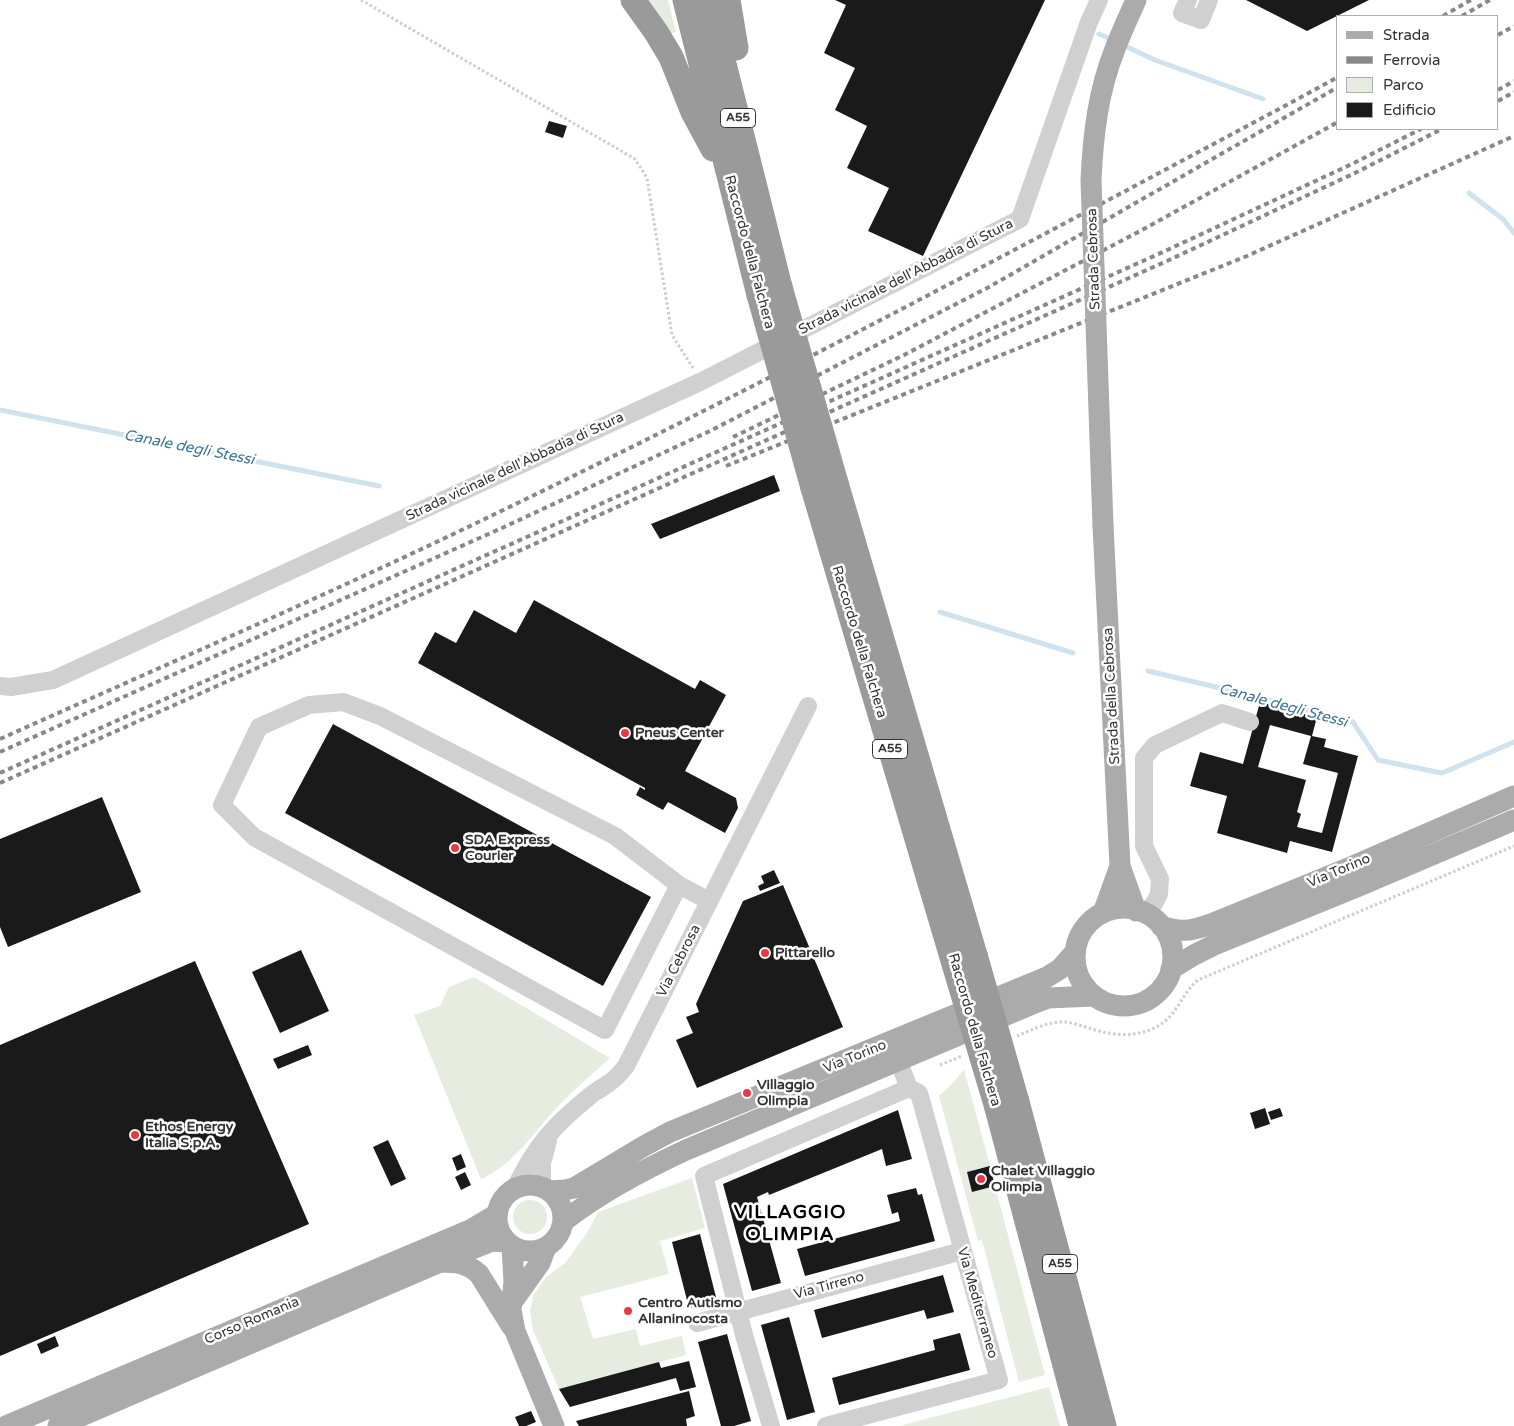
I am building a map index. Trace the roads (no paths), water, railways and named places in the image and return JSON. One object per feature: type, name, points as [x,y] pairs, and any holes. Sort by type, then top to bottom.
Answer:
[{"type":"highway","points":[[633,0],[666,49],[693,112],[729,176]]},
{"type":"highway","name":"Raccordo della Falchera","points":[[685,0],[729,176],[769,291],[964,960],[1104,1426]]},
{"type":"highway","name":"Raccordo della Falchera","points":[[708,0],[767,236],[769,291]]},
{"type":"highway","name":"A55","points":[[728,0],[733,37],[754,133],[767,236]]},
{"type":"highway","name":"Raccordo della Falchera","points":[[1007,1105],[1081,1426]]},
{"type":"main road","name":"Strada Cebrosa","points":[[1103,526],[1091,190],[1092,145],[1101,95],[1114,51],[1136,0]]},
{"type":"main road","name":"Strada della Cebrosa","points":[[1103,526],[1120,866],[1103,913]]},
{"type":"main road","name":"Via Torino","points":[[1148,917],[1173,930],[1194,930],[1351,867],[1514,796]]},
{"type":"main road","name":"Via Torino","points":[[1171,969],[1214,945],[1514,820]]},
{"type":"main road","name":"Strada della Cebrosa","points":[[1120,866],[1148,917]]},
{"type":"main road","points":[[1125,908],[1148,917],[1170,941],[1173,955],[1167,980],[1159,991],[1148,1000],[1135,1005],[1120,1006],[1105,1002],[1094,996],[1078,976],[1075,964],[1075,952],[1080,936],[1085,928],[1092,920],[1103,913],[1125,908]]},
{"type":"main road","name":"Via Torino","points":[[546,1189],[565,1190],[574,1188],[670,1132],[1047,977],[1060,969],[1075,952]]},
{"type":"main road","name":"Via Torino","points":[[564,1221],[580,1208],[655,1164],[898,1060],[1048,998],[1094,996]]},
{"type":"main road","points":[[528,1185],[546,1189],[560,1204],[564,1221],[561,1231],[555,1240],[546,1247],[533,1251],[525,1251],[510,1244],[500,1233],[497,1224],[497,1214],[505,1196],[515,1188],[528,1185]]},
{"type":"main road","name":"Corso Romania","points":[[6,1426],[470,1230],[497,1214]]},
{"type":"main road","name":"Corso Romania","points":[[58,1426],[492,1241],[510,1244]]},
{"type":"main road","points":[[510,1244],[514,1263],[511,1310],[515,1331]]},
{"type":"main road","points":[[512,1301],[540,1263],[546,1247]]},
{"type":"main road","points":[[440,1262],[466,1264],[479,1274],[515,1331],[554,1426]]},
{"type":"street","name":"Strada vicinale dell'Abbadia di Stura","points":[[0,686],[11,687],[53,680],[702,381],[1020,219],[1089,22],[1099,0]]},
{"type":"street","points":[[1188,0],[1182,13],[1201,20],[1209,0]]},
{"type":"street","points":[[679,885],[605,1030],[254,837],[222,806],[259,727],[309,704],[343,702],[380,716],[615,836],[679,885],[709,901]]},
{"type":"street","name":"Via Cebrosa","points":[[515,1188],[525,1167],[550,1131],[592,1094],[613,1080],[626,1066],[808,706]]},
{"type":"street","points":[[1148,917],[1159,894],[1160,879],[1144,846],[1144,758],[1155,745],[1222,714],[1250,722]]},
{"type":"street","name":"Via Mediterraneo","points":[[826,1426],[999,1380],[919,1093],[909,1088],[898,1060]]},
{"type":"street","points":[[771,1426],[744,1335],[704,1176],[909,1088]]},
{"type":"street","points":[[546,1189],[542,1163],[550,1131]]},
{"type":"street","name":"Via Tirreno","points":[[697,1322],[962,1251]]},
{"type":"waterway","name":"Canale degli Stessi","points":[[1099,34],[1113,40]]},
{"type":"waterway","name":"Canale degli Stessi","points":[[1123,45],[1155,60],[1263,99]]},
{"type":"waterway","name":"Canale degli Stessi","points":[[1469,193],[1504,220],[1514,233]]},
{"type":"waterway","name":"Canale degli Stessi","points":[[0,410],[379,486]]},
{"type":"waterway","name":"Canale degli Stessi","points":[[940,612],[1073,653]]},
{"type":"waterway","name":"Canale degli Stessi","points":[[1148,671],[1353,722],[1378,760],[1442,773],[1514,742]]},
{"type":"railway","points":[[1445,15],[1471,0]]},
{"type":"railway","points":[[1464,15],[1490,0]]},
{"type":"railway","points":[[1499,34],[1514,26]]},
{"type":"railway","points":[[0,739],[372,572],[596,465],[897,312],[1336,78]]},
{"type":"railway","points":[[1499,89],[1514,81]]},
{"type":"railway","points":[[0,752],[502,528],[710,431],[989,287],[1336,88]]},
{"type":"railway","points":[[1499,100],[1514,92]]},
{"type":"railway","points":[[733,437],[904,355],[1142,230],[1336,123]]},
{"type":"railway","points":[[0,773],[1163,252],[1352,164],[1419,130]]},
{"type":"railway","points":[[0,783],[1167,261],[1357,172],[1440,130]]},
{"type":"railway","points":[[726,466],[1247,256],[1514,136]]},
{"type":"place","name":"Pneus Center","points":[[625,733]]},
{"type":"place","name":"SDA Express Courier","points":[[455,848]]},
{"type":"place","name":"Pittarello","points":[[765,953]]},
{"type":"place","name":"Villaggio Olimpia","points":[[747,1093]]},
{"type":"place","name":"Ethos Energy Italia S.p.A.","points":[[135,1135]]},
{"type":"place","name":"Chalet Villaggio Olimpia","points":[[981,1179]]},
{"type":"place","name":"Centro Autismo Allaninocosta","points":[[628,1311]]},
{"type":"district","name":"VILLAGGIO OLIMPIA","points":[[790,1224]]}]
